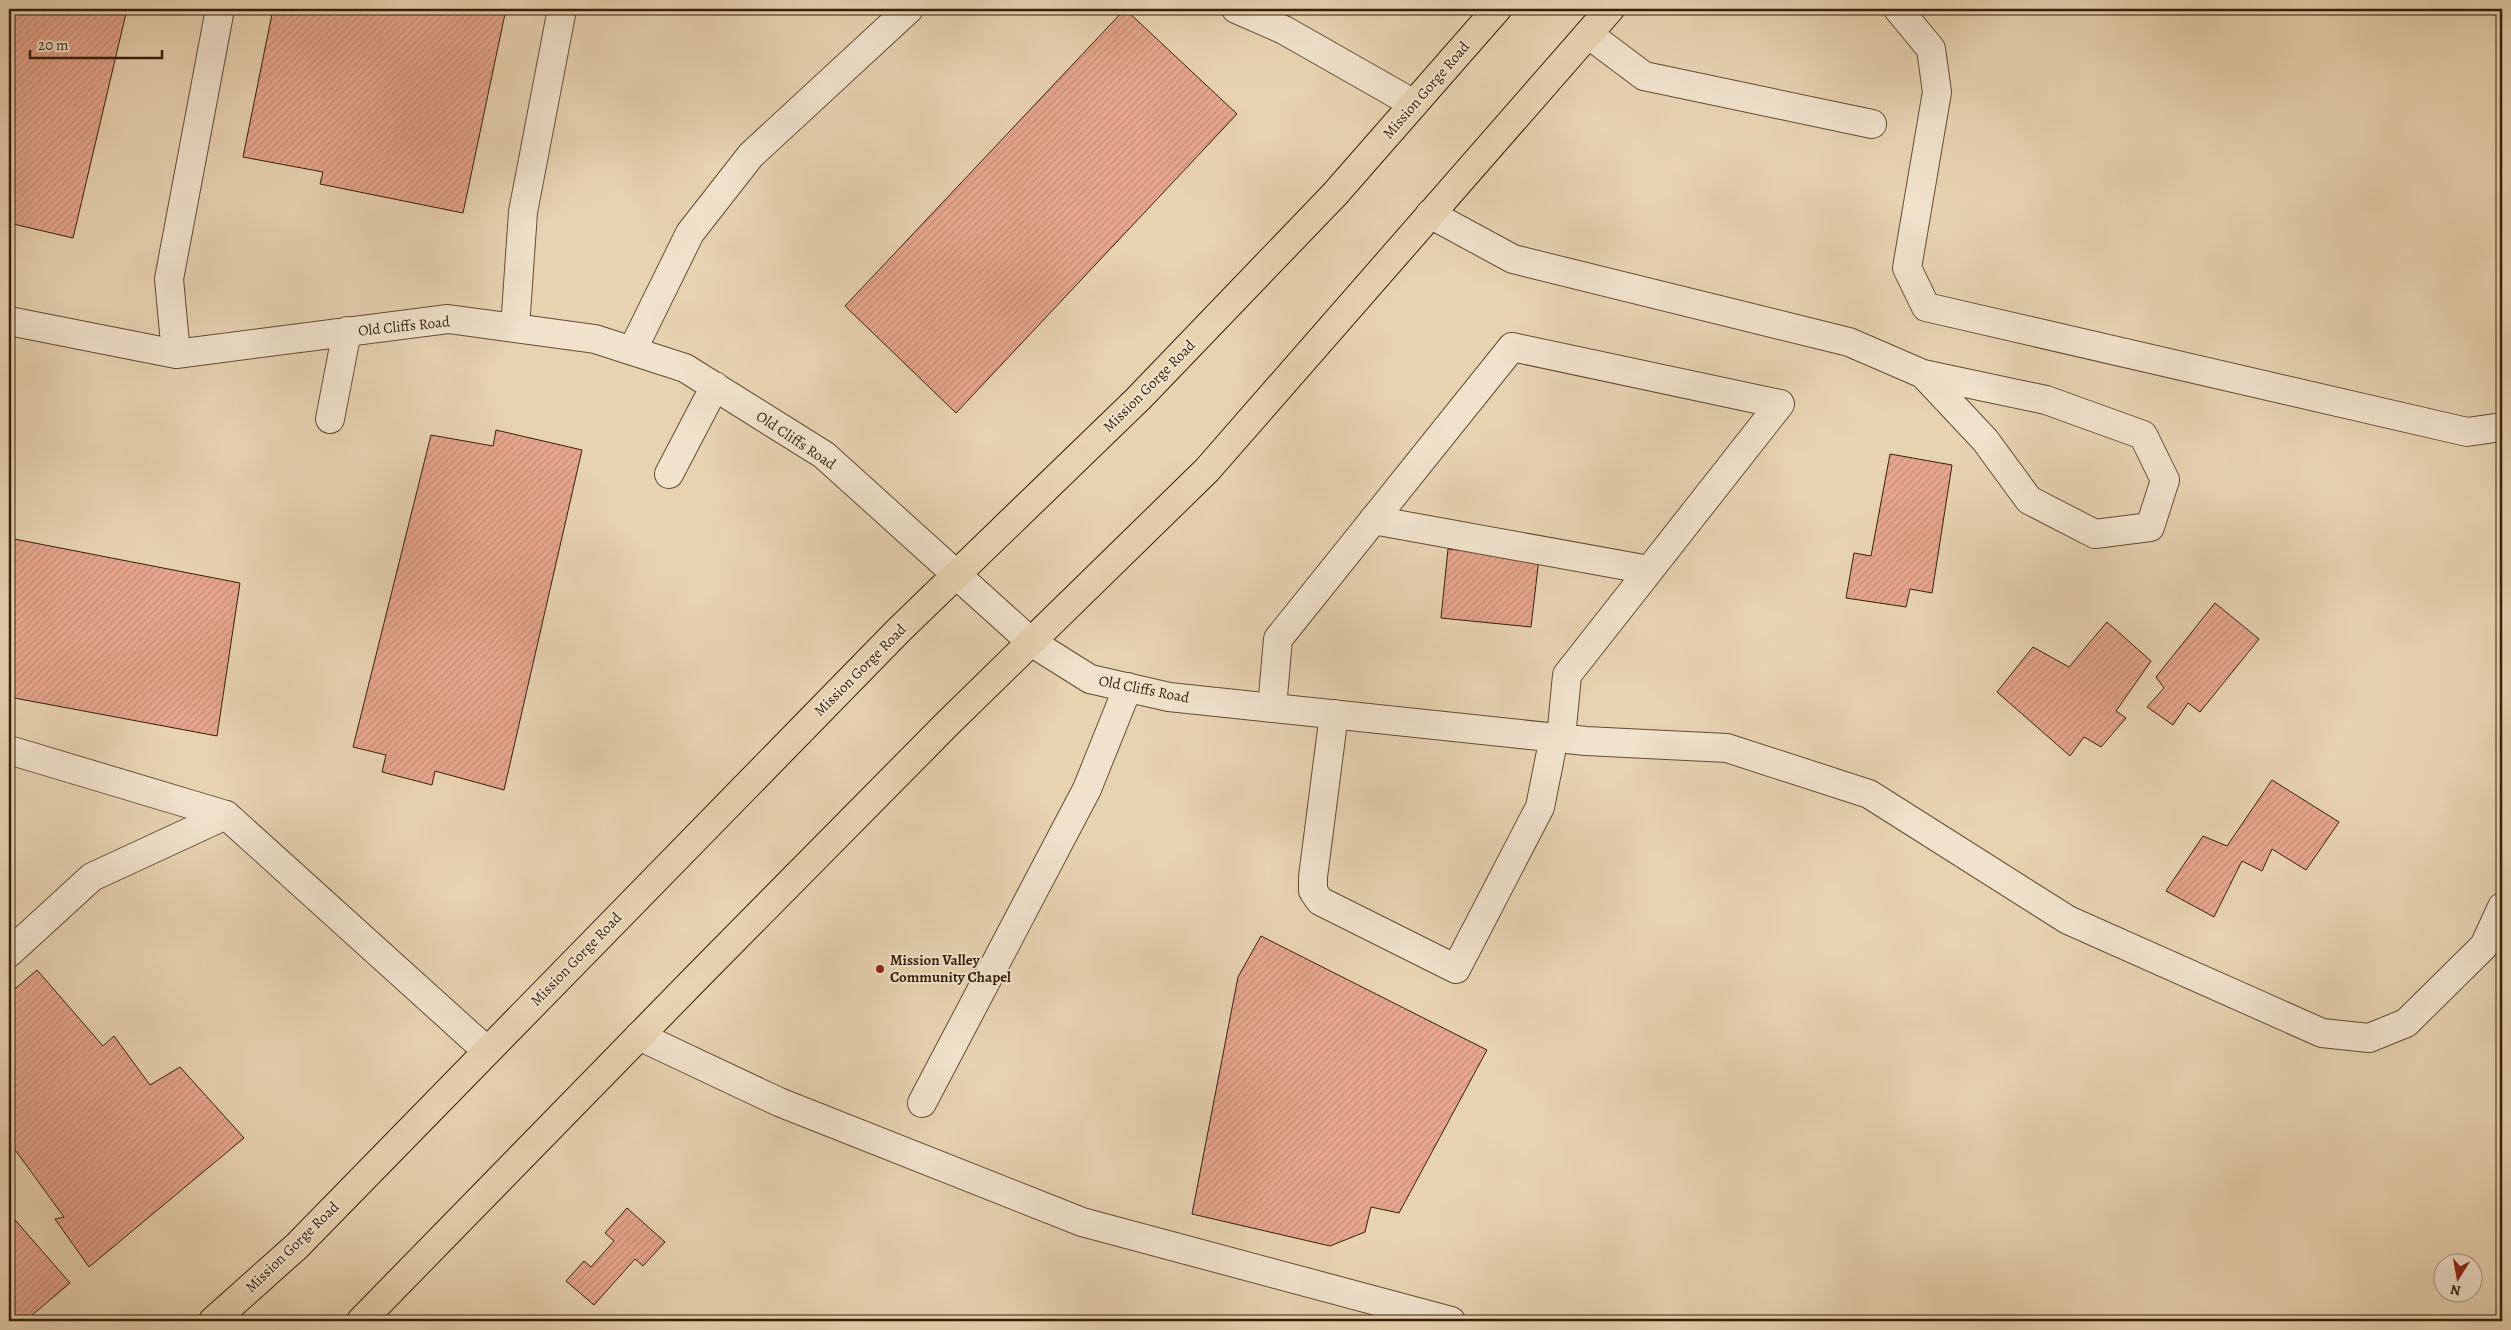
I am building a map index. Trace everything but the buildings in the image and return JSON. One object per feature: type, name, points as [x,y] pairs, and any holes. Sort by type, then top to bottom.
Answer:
[{"type":"main road","name":"Mission Gorge Road","points":[[213,1321],[297,1246],[486,1050],[955,575],[1138,399],[1335,194],[1497,9]]},
{"type":"main road","points":[[362,1321],[639,1036],[1031,642],[1207,470],[1610,9]]},
{"type":"street","points":[[176,354],[168,279],[220,9]]},
{"type":"street","points":[[515,328],[523,212],[562,9]]},
{"type":"street","points":[[632,351],[690,233],[751,154],[909,9]]},
{"type":"street","points":[[1236,9],[1284,30],[1414,104]]},
{"type":"street","points":[[1898,9],[1931,49],[1938,92],[1907,268],[1926,307],[2467,432],[2502,427]]},
{"type":"street","points":[[1588,34],[1644,76],[1872,124]]},
{"type":"street","points":[[1430,214],[1513,259],[1849,342],[1923,374],[2046,400],[2143,435],[2165,480],[2150,527],[2095,534],[2029,500],[1985,440],[1923,374]]},
{"type":"street","name":"Old Cliffs Road","points":[[9,321],[176,354],[448,319],[595,339],[686,368],[824,455],[1031,642],[1090,679],[1169,697],[1567,739],[1727,748],[1869,794],[2068,920],[2322,1033],[2369,1038],[2406,1023],[2484,946],[2502,907]]},
{"type":"street","points":[[330,419],[348,332]]},
{"type":"street","points":[[1272,708],[1278,639],[1512,347],[1780,404],[1567,674],[1567,739],[1540,808],[1456,969],[1320,901],[1313,891],[1313,877],[1334,714]]},
{"type":"street","points":[[669,474],[715,386]]},
{"type":"street","points":[[1373,520],[1649,570]]},
{"type":"street","points":[[922,1103],[1087,789],[1128,688]]},
{"type":"street","points":[[9,750],[226,815],[486,1050]]},
{"type":"street","points":[[9,953],[92,877],[226,815]]},
{"type":"street","points":[[639,1036],[779,1102],[1082,1222],[1451,1321]]},
{"type":"place","name":"Mission Valley Community Chapel","points":[[880,969]]}]
